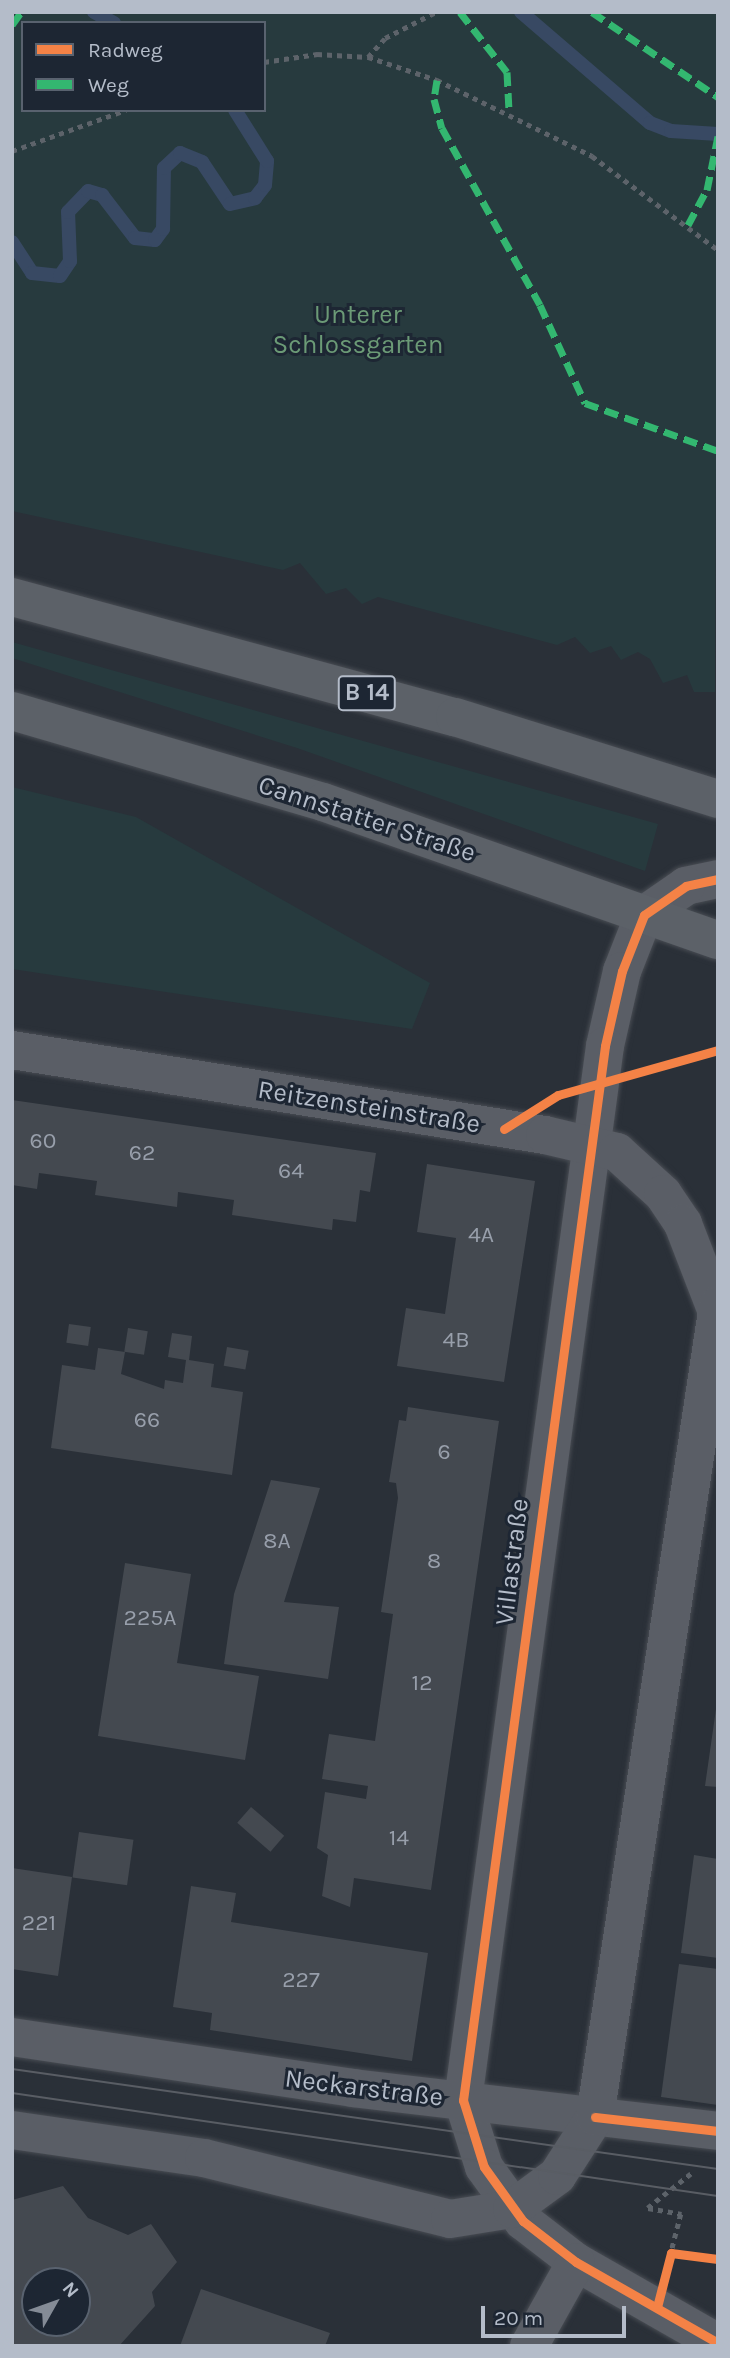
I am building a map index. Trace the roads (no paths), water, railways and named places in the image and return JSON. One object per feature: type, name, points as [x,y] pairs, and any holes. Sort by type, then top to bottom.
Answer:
[{"type":"main road","name":"B 14","points":[[12,597],[455,718],[718,799]]},
{"type":"main road","name":"Cannstatter Straße","points":[[12,711],[323,802],[718,940]]},
{"type":"street","points":[[644,915],[686,886],[718,879]]},
{"type":"street","name":"Villastraße","points":[[644,915],[622,971],[588,1143],[463,2100],[470,2138],[512,2209],[576,2262],[718,2343]]},
{"type":"street","name":"Reitzensteinstraße","points":[[12,1050],[588,1143],[617,1152],[663,1194],[700,1260],[717,1308]]},
{"type":"street","points":[[12,2130],[204,2158],[450,2219],[512,2209],[557,2176],[595,2117],[717,1308]]},
{"type":"street","name":"Neckarstraße","points":[[12,2036],[463,2100],[718,2131]]},
{"type":"street","points":[[529,2346],[576,2262]]},
{"type":"waterway","points":[[94,12],[110,21]]},
{"type":"waterway","points":[[521,12],[650,123],[671,131],[718,134]]},
{"type":"waterway","points":[[12,242],[32,273],[60,276],[70,261],[68,212],[88,191],[102,195],[135,238],[155,240],[163,229],[164,168],[180,153],[202,162],[230,204],[255,198],[265,185],[267,161],[236,112]]},
{"type":"tram line","points":[[12,2069],[718,2169]]},
{"type":"tram line","points":[[12,2093],[718,2196]]},
{"type":"park label","name":"Unterer Schlossgarten","points":[[358,330]]}]
